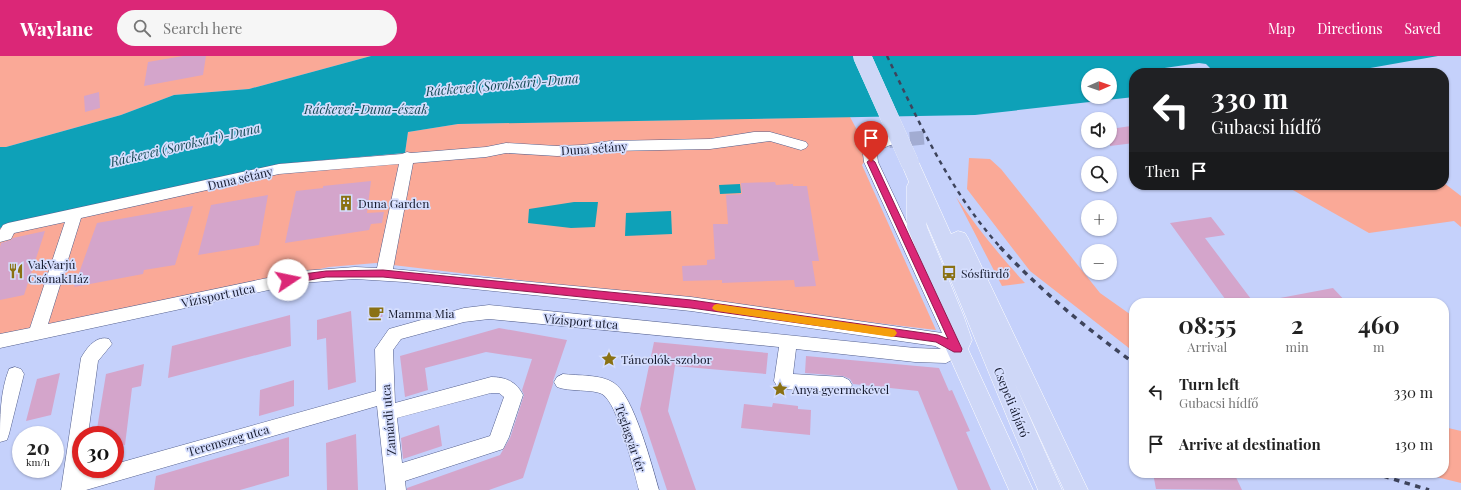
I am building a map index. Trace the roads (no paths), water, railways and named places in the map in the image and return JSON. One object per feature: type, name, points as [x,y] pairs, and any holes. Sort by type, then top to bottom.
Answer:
[{"type":"main road","points":[[862,56],[912,167],[917,193],[917,227],[956,321],[961,340],[957,349],[1021,490]]},
{"type":"main road","name":"Csepeli átjáró","points":[[912,167],[942,207],[958,238],[976,313]]},
{"type":"main road","name":"Csepeli átjáró","points":[[912,167],[976,313],[1015,412],[1050,490]]},
{"type":"main road","points":[[958,238],[1076,490]]},
{"type":"street","name":"Duna sétány","points":[[0,236],[6,235],[8,229],[279,169],[407,157],[486,152],[506,148],[583,150],[642,144],[710,144],[770,136],[791,142]]},
{"type":"street","points":[[889,141],[880,143],[875,147],[870,154],[871,162],[957,349]]},
{"type":"street","points":[[383,274],[387,264],[407,157]]},
{"type":"street","points":[[37,333],[75,214]]},
{"type":"street","name":"Vízisport utca","points":[[0,341],[301,277],[326,274],[383,274],[691,304],[938,339],[957,349],[946,356],[915,355],[788,340],[489,312],[464,315],[395,334],[384,349]]},
{"type":"street","points":[[915,336],[915,355]]},
{"type":"street","points":[[788,340],[783,381],[843,385]]},
{"type":"street","points":[[71,487],[90,358],[103,344]]},
{"type":"street","name":"Zamárdi utca","points":[[384,349],[386,405],[395,482]]},
{"type":"street","points":[[0,434],[15,374]]},
{"type":"street","name":"Téglagyár tér","points":[[563,382],[607,387],[614,392],[626,416],[649,490]]},
{"type":"street","name":"Teremszeg utca","points":[[71,487],[386,405],[492,384],[503,385],[514,395],[500,437],[496,443],[395,482]]},
{"type":"water","name":"Ráckevei-Duna-észak","points":[[371,56],[1438,56],[1370,68],[1129,68],[1129,98],[1117,99],[1117,68],[1081,68],[1081,103],[975,115],[458,124],[408,132],[405,153],[279,164],[0,228],[0,147],[6,147],[121,115],[174,95],[249,89]]},
{"type":"water","points":[[740,184],[741,193],[720,194],[719,185]]},
{"type":"water","points":[[574,202],[598,202],[595,227],[571,228],[528,223],[529,209]]},
{"type":"water","points":[[671,211],[672,234],[625,236],[626,213]]},
{"type":"tunnel","points":[[889,141],[930,137]]},
{"type":"railway","points":[[887,56],[924,132],[951,181],[966,204],[1001,248]]},
{"type":"railway","points":[[1001,248],[1031,279],[1064,308],[1129,359]]},
{"type":"railway","points":[[1389,478],[1429,490]]},
{"type":"place","name":"Duna Garden","points":[[346,203]]},
{"type":"place","name":"VakVarjú CsónakHáz","points":[[16,271]]},
{"type":"place","name":"Sósfürdő","points":[[949,273]]},
{"type":"place","name":"Mamma Mia","points":[[376,313]]},
{"type":"place","name":"Táncolók-szobor","points":[[609,359]]},
{"type":"place","name":"Anya gyermekével","points":[[780,389]]},
{"type":"water label","name":"Ráckevei (Soroksári)-Duna","points":[[502,84]]},
{"type":"water label","name":"Ráckevei (Soroksári)-Duna","points":[[185,144]]}]
